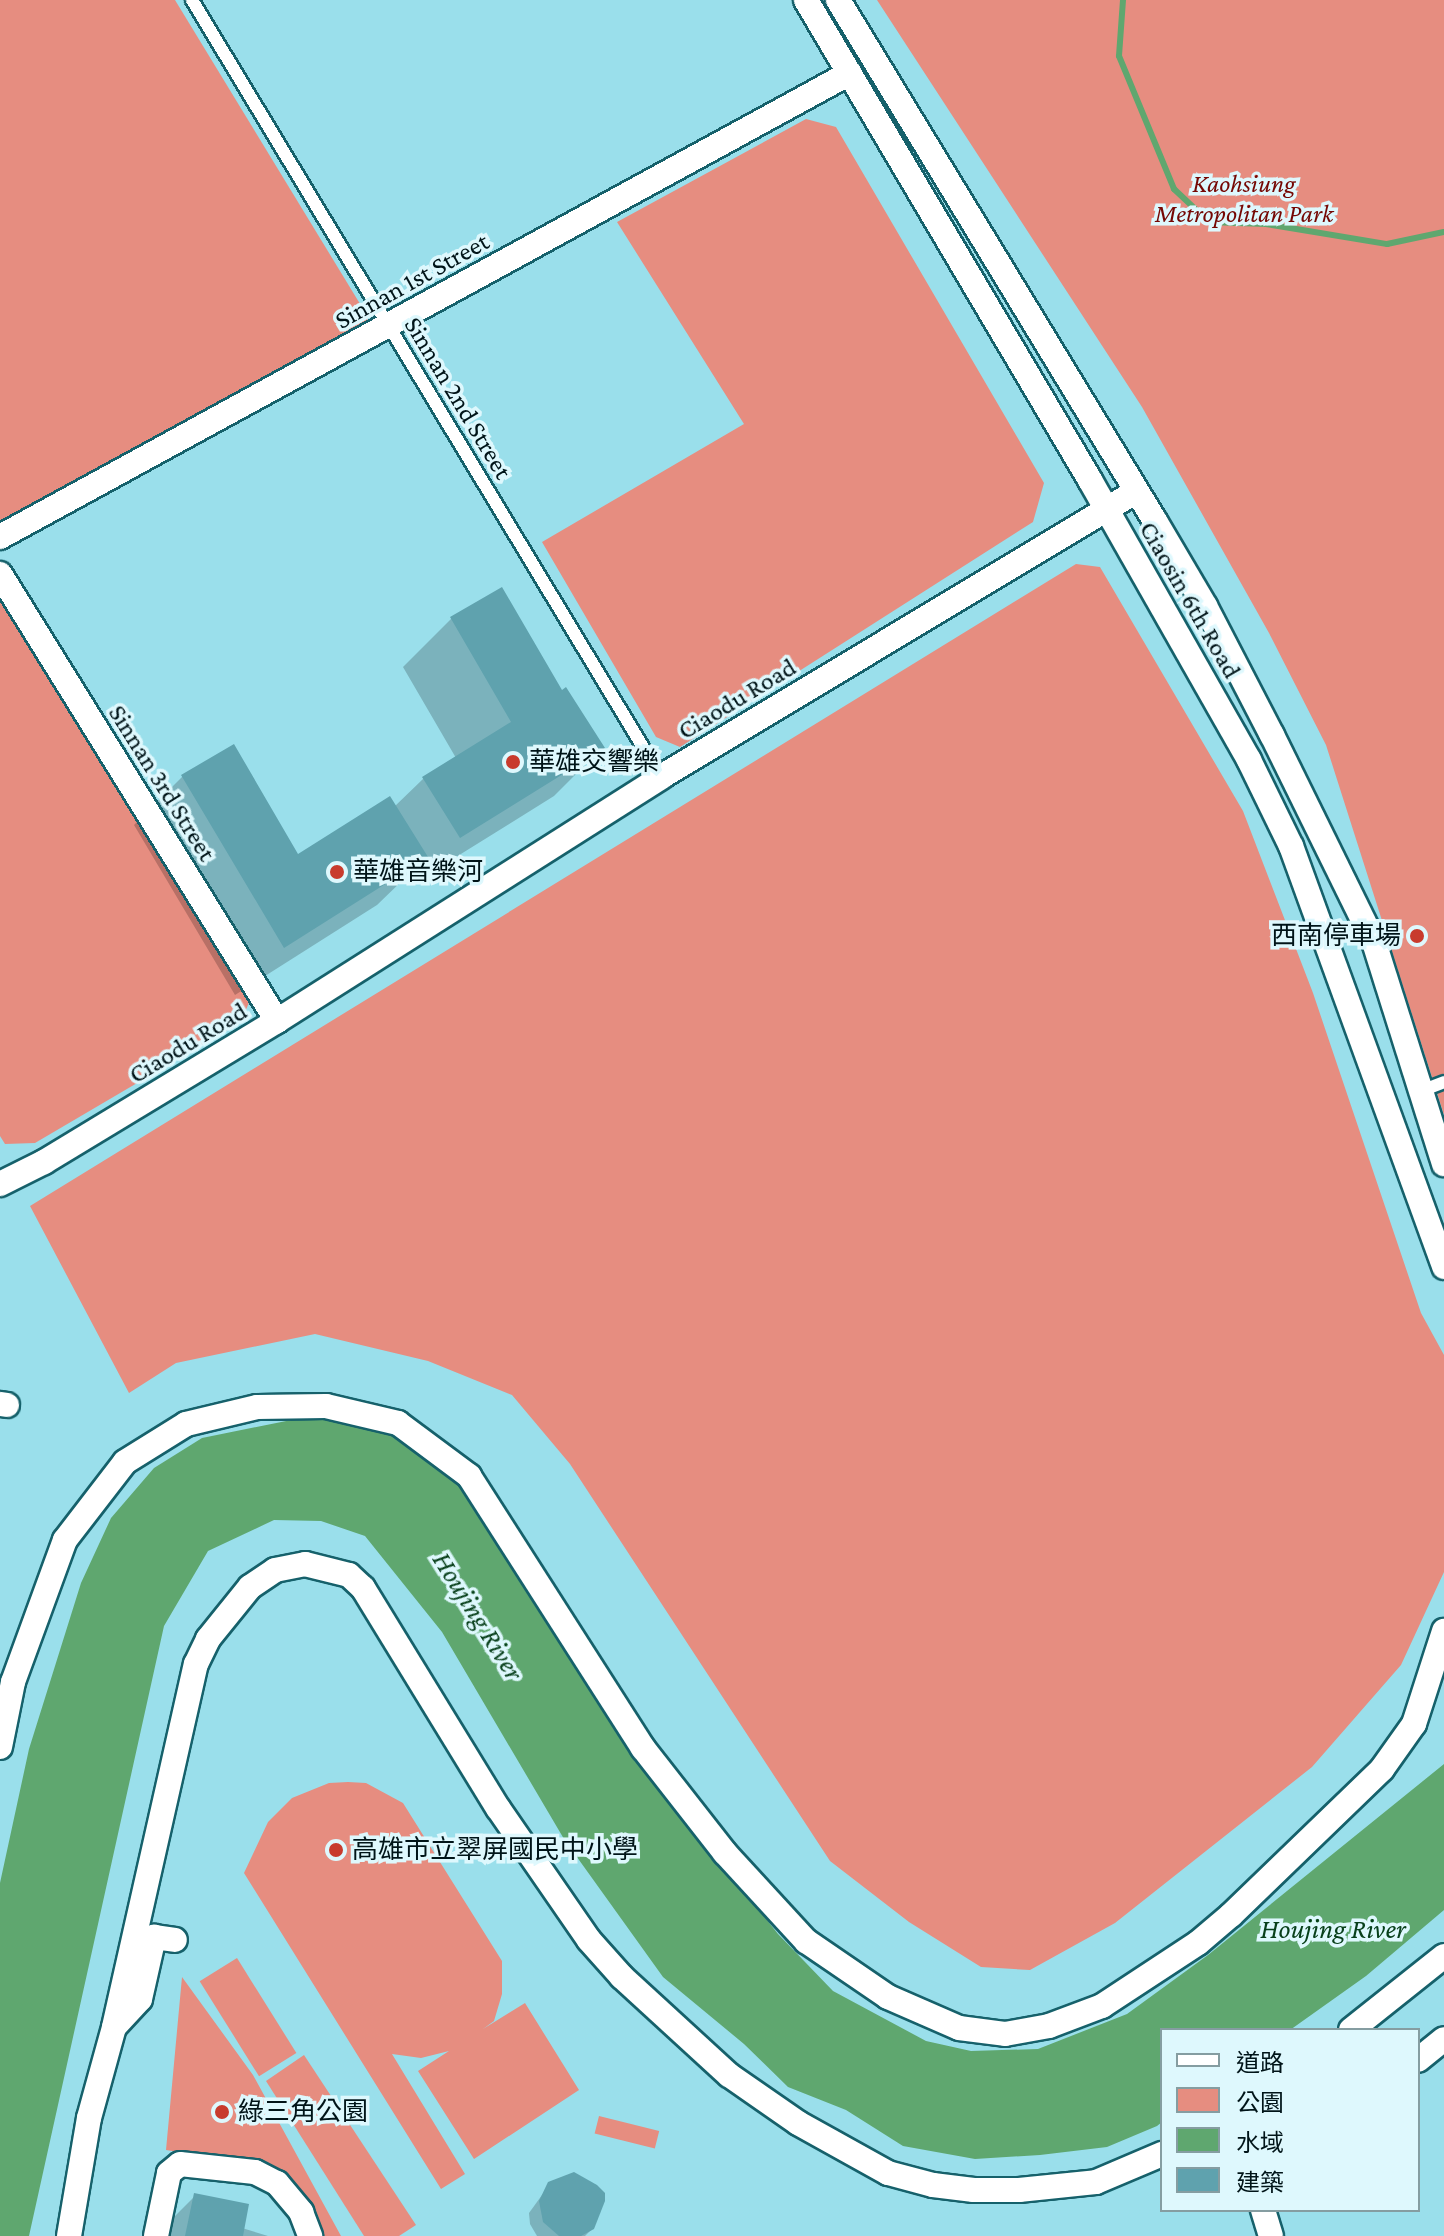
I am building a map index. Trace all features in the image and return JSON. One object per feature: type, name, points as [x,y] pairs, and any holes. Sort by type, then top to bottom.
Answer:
[{"type":"street","name":"Ciaosin 6th Road","points":[[806,0],[1106,508],[1249,760],[1291,846],[1444,1267]]},
{"type":"street","name":"Ciaosin 6th Road","points":[[838,0],[1205,606],[1374,942],[1444,1164]]},
{"type":"street","name":"Sinnan 1st Street","points":[[0,537],[850,73]]},
{"type":"street","name":"Ciaodu Road","points":[[3,1176],[277,1021],[661,777],[1137,491]]},
{"type":"street","name":"Sinnan 3rd Street","points":[[0,574],[277,1021]]},
{"type":"street","points":[[0,1747],[13,1682],[65,1540],[125,1462],[186,1424],[257,1407],[326,1406],[398,1423],[469,1476],[643,1748],[725,1853],[806,1941],[888,1997],[959,2028],[1005,2034],[1049,2026],[1102,2006],[1198,1943],[1231,1915],[1382,1769],[1414,1724],[1444,1631]]},
{"type":"street","points":[[69,2236],[89,2118],[114,2027],[196,1664],[208,1639],[250,1587],[275,1570],[316,1564],[349,1575],[363,1588],[498,1808],[589,1940],[622,1977],[729,2075],[798,2123],[888,2173],[933,2185],[974,2190],[1019,2190],[1096,2182],[1160,2155]]},
{"type":"street","points":[[114,2027],[140,1999],[154,1937],[175,1940]]},
{"type":"street","points":[[1354,2028],[1444,1956]]},
{"type":"street","points":[[1420,2058],[1444,2039]]},
{"type":"street","points":[[156,2236],[173,2167],[180,2164],[255,2172],[277,2183],[301,2212],[310,2236]]},
{"type":"street","points":[[1264,2212],[1271,2236]]},
{"type":"lane","name":"Sinnan 2nd Street","points":[[192,0],[661,777]]},
{"type":"lane","points":[[1421,1091],[1444,1082]]},
{"type":"green space","points":[[0,0],[175,0],[368,317],[365,329],[10,524],[0,522]]},
{"type":"green space","name":"Kaohsiung Metropolitan Park","points":[[877,0],[1444,0],[1444,1115],[1326,745],[1269,633],[1142,407]]},
{"type":"green space","points":[[806,119],[836,127],[1044,483],[1033,522],[680,747],[656,737],[542,542],[744,424],[617,222]]},
{"type":"green space","points":[[1076,564],[1100,567],[1243,811],[1313,993],[1421,1313],[1444,1355],[1444,1572],[1401,1665],[1312,1767],[1115,1923],[1030,1970],[981,1967],[909,1922],[830,1861],[570,1464],[512,1395],[428,1361],[315,1334],[176,1363],[129,1393],[30,1206]]},
{"type":"green space","points":[[0,601],[250,1000],[241,1022],[35,1143],[5,1144],[0,1136]]},
{"type":"green space","points":[[329,1783],[366,1783],[403,1803],[502,1961],[502,1994],[494,2021],[483,2029],[525,2003],[579,2090],[474,2159],[418,2071],[449,2051],[421,2058],[392,2054],[465,2174],[441,2189],[244,1873],[268,1822],[292,1798]]},
{"type":"green space","points":[[237,1958],[296,2053],[259,2076],[200,1981]]},
{"type":"green space","name":"綠三角公園","points":[[182,1977],[253,2075],[341,2236],[316,2236],[261,2165],[166,2150]]},
{"type":"green space","points":[[304,2055],[416,2225],[399,2236],[364,2236],[266,2081]]},
{"type":"green space","points":[[599,2116],[659,2131],[655,2148],[595,2133]]},
{"type":"water","name":"Houjing River","points":[[311,1416],[406,1436],[471,1490],[666,1793],[778,1934],[833,1991],[926,2041],[971,2051],[1038,2049],[1127,2014],[1208,1955],[1444,1764],[1444,1910],[1366,1976],[1293,2028],[1160,2028],[1160,2124],[1157,2126],[1107,2147],[1040,2155],[975,2159],[903,2146],[846,2110],[788,2087],[744,2044],[663,1977],[564,1839],[442,1632],[365,1536],[321,1521],[274,1520],[208,1551],[164,1626],[29,2236],[0,2236],[0,1883],[29,1749],[81,1583],[111,1518],[154,1468],[202,1438]]},
{"type":"building","name":"華雄交響樂","points":[[502,587],[562,690],[566,687],[605,748],[460,838],[422,777],[511,722],[450,617]]},
{"type":"building","name":"華雄音樂河","points":[[234,744],[298,854],[390,796],[428,857],[284,948],[181,775]]},
{"type":"building","points":[[574,2172],[597,2185],[605,2193],[605,2201],[594,2229],[581,2236],[559,2236],[543,2222],[539,2201],[548,2182]]},
{"type":"building","points":[[194,2193],[249,2204],[243,2236],[185,2236]]},
{"type":"waterway","points":[[1123,0],[1119,56],[1174,189],[1209,222],[1266,224],[1387,244],[1444,232]]},
{"type":"place","name":"華雄交響樂","points":[[513,762]]},
{"type":"place","name":"華雄音樂河","points":[[337,872]]},
{"type":"place","name":"西南停車場","points":[[1417,936]]},
{"type":"place","name":"高雄市立翠屏國民中小學","points":[[336,1850]]},
{"type":"place","name":"綠三角公園","points":[[222,2112]]}]
